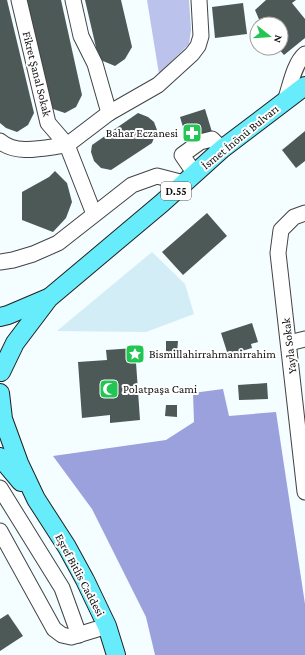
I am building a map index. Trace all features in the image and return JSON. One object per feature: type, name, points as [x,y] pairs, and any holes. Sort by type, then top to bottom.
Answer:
[{"type":"main road","name":"İsmet İnönü Bulvarı","points":[[0,375],[15,343],[49,298],[222,149],[305,86]]},
{"type":"main road","name":"İsmet İnönü Bulvarı","points":[[0,317],[49,298]]},
{"type":"main road","name":"Eşref Bitlis Caddesi","points":[[0,393],[3,419],[13,449],[36,499],[85,580],[107,626],[116,655]]},
{"type":"main road","name":"Eşref Bitlis Caddesi","points":[[0,457],[36,499]]},
{"type":"street","name":"Fikret Şanal Sokak","points":[[19,0],[48,123],[67,145],[94,214]]},
{"type":"street","points":[[73,0],[81,36],[95,64],[109,113]]},
{"type":"street","points":[[0,141],[7,147],[26,149],[67,145],[109,113],[158,85],[192,54],[198,46],[201,36],[199,0]]},
{"type":"street","points":[[285,101],[297,64],[305,54]]},
{"type":"street","points":[[0,262],[33,254],[58,243],[132,185],[157,176],[190,178]]},
{"type":"street","name":"Yayla Sokak","points":[[305,213],[294,217],[281,230],[278,254],[305,492]]},
{"type":"street","points":[[288,343],[305,339]]},
{"type":"street","points":[[0,488],[62,588],[79,635]]},
{"type":"street","points":[[0,531],[54,629],[62,635],[71,637],[107,626]]},
{"type":"shaded area","points":[[147,0],[189,0],[191,30],[189,44],[159,74]]},
{"type":"shaded area","points":[[152,252],[185,284],[194,314],[146,332],[57,331]]},
{"type":"shaded area","points":[[223,389],[229,416],[276,412],[305,604],[305,655],[155,655],[146,617],[92,509],[53,456],[166,440],[194,422],[193,393]]},
{"type":"building","points":[[0,0],[7,0],[34,113],[28,125],[17,132],[6,128],[0,123]]},
{"type":"building","points":[[24,0],[61,0],[82,95],[76,107],[65,113],[53,109],[48,104]]},
{"type":"building","points":[[85,0],[121,0],[132,47],[125,59],[115,66],[103,61],[98,56]]},
{"type":"building","points":[[266,0],[296,0],[292,3],[305,19],[305,38],[289,51],[289,16],[258,16],[255,10]]},
{"type":"building","points":[[243,3],[247,34],[215,38],[212,7]]},
{"type":"building","points":[[205,109],[212,132],[187,140],[180,117]]},
{"type":"building","points":[[138,113],[148,117],[154,122],[157,130],[152,143],[111,170],[101,168],[94,161],[91,152],[92,145]]},
{"type":"building","points":[[305,131],[305,161],[296,168],[282,150]]},
{"type":"building","points":[[55,171],[67,183],[72,202],[66,218],[53,232],[22,220],[22,192],[49,177]]},
{"type":"building","points":[[207,213],[227,236],[183,275],[162,252]]},
{"type":"building","points":[[252,323],[258,342],[251,344],[252,348],[228,355],[221,333]]},
{"type":"building","points":[[166,341],[178,341],[177,353],[166,352]]},
{"type":"building","name":"Polatpaşa Cami","points":[[135,348],[140,420],[110,423],[110,415],[82,418],[78,362],[107,360],[106,350]]},
{"type":"building","points":[[267,383],[268,399],[239,400],[238,385]]},
{"type":"building","points":[[166,405],[177,405],[177,417],[165,416]]},
{"type":"building","points":[[8,614],[23,636],[0,651],[0,619]]},
{"type":"place","name":"Bahar Eczanesi","points":[[192,133]]},
{"type":"place","name":"Bismillahirrahmanirrahim","points":[[135,354]]},
{"type":"place","name":"Polatpaşa Cami","points":[[109,389]]}]
